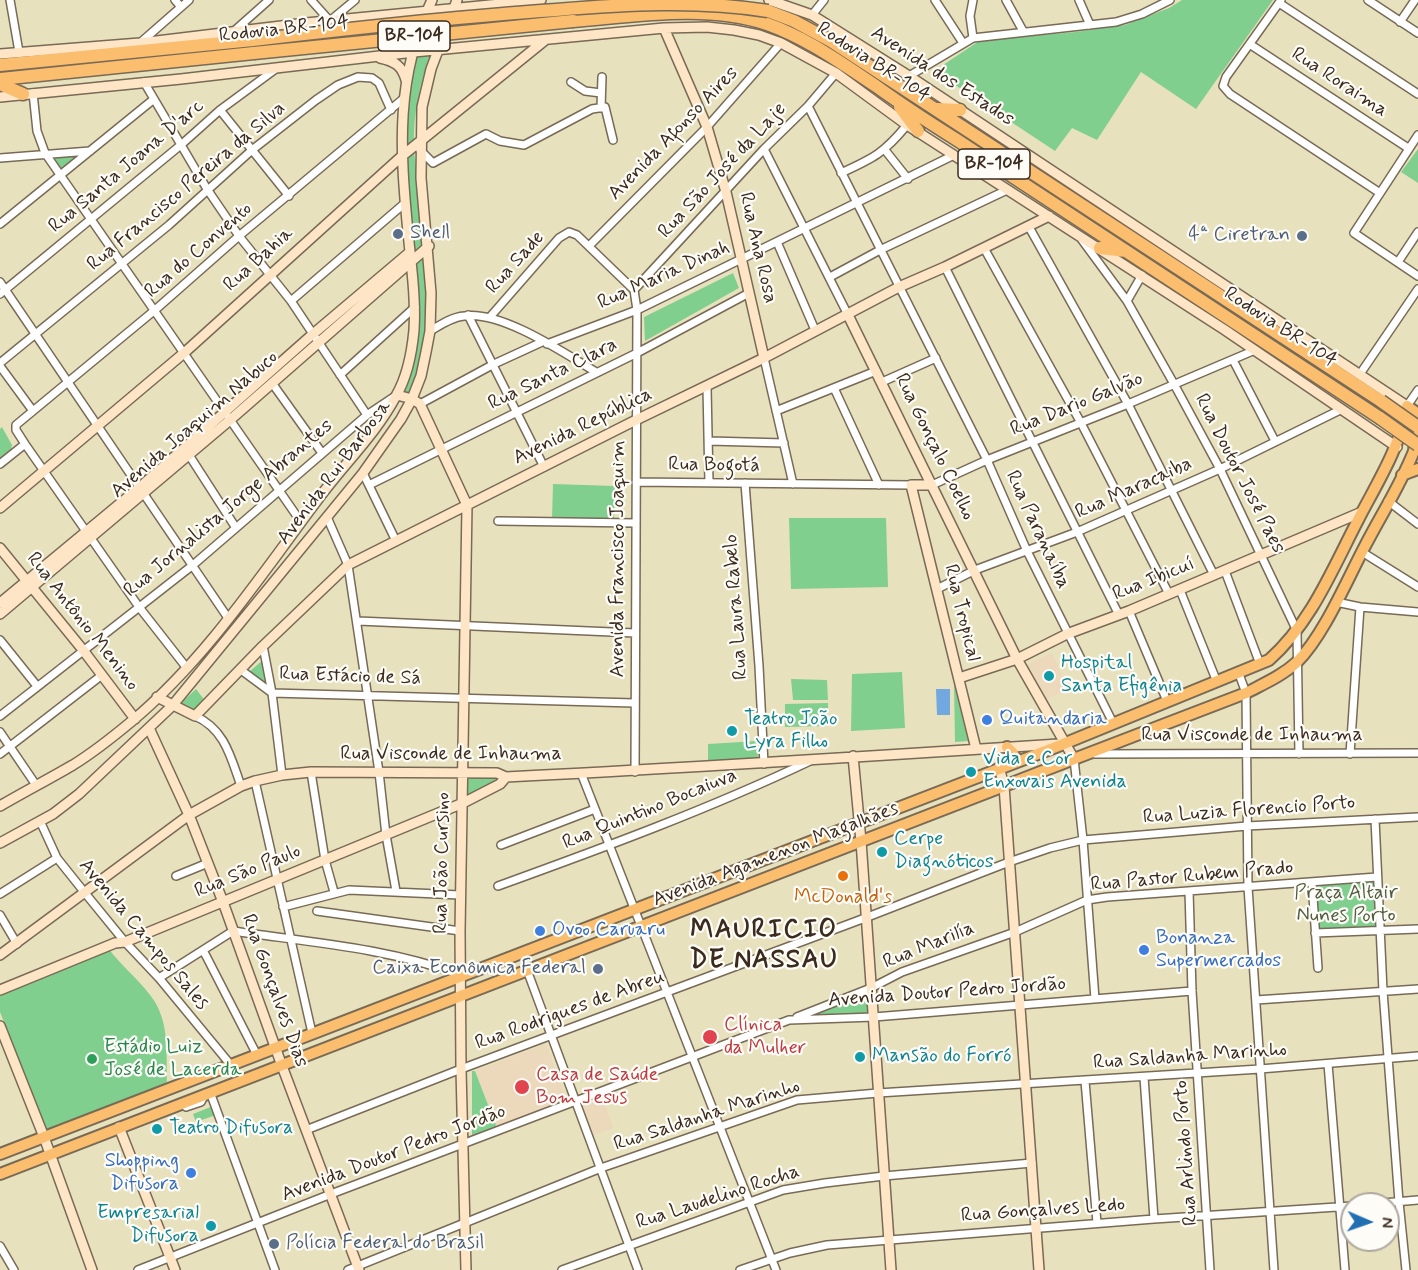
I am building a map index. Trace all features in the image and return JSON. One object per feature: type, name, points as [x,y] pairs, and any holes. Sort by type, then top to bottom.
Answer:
[{"type":"highway","name":"Rodovia BR-104","points":[[0,65],[434,19],[658,2],[769,6],[831,41],[936,109],[1418,427]]},
{"type":"highway","name":"Rodovia BR-104","points":[[0,79],[573,21],[695,14],[748,19],[768,24],[827,52],[894,99],[1128,251],[1418,445]]},
{"type":"highway","points":[[0,84],[28,94]]},
{"type":"highway","points":[[894,99],[918,131]]},
{"type":"highway","points":[[936,109],[960,110]]},
{"type":"highway","points":[[1100,248],[1128,251]]},
{"type":"main road","name":"Avenida Agamenon Magalhães","points":[[0,1154],[999,767],[1064,744],[1269,660],[1297,631],[1310,613],[1412,408]]},
{"type":"main road","name":"Avenida Agamenon Magalhães","points":[[0,1174],[1246,693],[1284,672],[1298,660],[1320,630],[1402,475],[1415,460],[1416,444],[1412,408]]},
{"type":"main road","points":[[1393,445],[1415,460]]},
{"type":"main road","points":[[1402,475],[1418,469]]},
{"type":"main road","points":[[1008,747],[1016,761]]},
{"type":"street","points":[[10,0],[19,52]]},
{"type":"street","points":[[175,0],[181,7]]},
{"type":"street","points":[[140,43],[189,0]]},
{"type":"street","points":[[231,33],[269,0]]},
{"type":"street","points":[[311,0],[330,20]]},
{"type":"street","points":[[330,20],[355,0]]},
{"type":"street","name":"Avenida Rui Barbosa","points":[[0,806],[74,764],[135,719],[186,667],[228,618],[374,430],[397,395],[410,357],[415,307],[405,203],[401,119],[406,81],[432,0]]},
{"type":"street","points":[[0,54],[140,43],[452,6],[541,0]]},
{"type":"street","points":[[812,15],[824,0]]},
{"type":"street","points":[[935,0],[963,43]]},
{"type":"street","points":[[973,0],[970,16],[974,38]]},
{"type":"street","points":[[1006,0],[1023,31]]},
{"type":"street","points":[[1079,0],[1090,25]]},
{"type":"street","points":[[1151,0],[1154,8]]},
{"type":"street","points":[[909,76],[974,38],[1131,18],[1170,0]]},
{"type":"street","points":[[1368,0],[1418,33]]},
{"type":"street","points":[[1400,22],[1414,0]]},
{"type":"street","points":[[1380,193],[1230,94],[1223,86],[1226,76],[1251,45],[1280,2],[1418,94]]},
{"type":"street","name":"Avenida Rui Barbosa","points":[[0,843],[40,821],[79,794],[172,706],[363,472],[416,401],[430,331],[431,282],[420,147],[422,107],[425,90],[452,6]]},
{"type":"street","name":"Avenida dos Estados","points":[[769,6],[812,15],[909,76],[1412,408]]},
{"type":"street","points":[[0,97],[375,56],[664,28],[707,27],[734,30],[781,43],[836,73],[907,125],[1142,275],[1393,445]]},
{"type":"street","name":"Rua Ana Rosa","points":[[664,28],[707,127],[726,192],[793,483]]},
{"type":"street","name":"Rua Bahia","points":[[0,508],[184,353],[402,156],[420,147],[544,41]]},
{"type":"street","name":"Avenida Afonso Aires","points":[[589,246],[707,127],[781,43]]},
{"type":"street","name":"Rua Roraima","points":[[1251,45],[1408,148]]},
{"type":"street","points":[[375,56],[395,62],[400,67],[406,81]]},
{"type":"street","name":"Rua Santa Joana D'arc","points":[[2,292],[93,219],[220,110],[278,67]]},
{"type":"street","name":"Rua São José da Laje","points":[[634,290],[764,149],[808,106],[836,73]]},
{"type":"street","name":"Rua Francisco Pereira da Silva","points":[[0,365],[169,225],[252,150],[338,85],[358,77],[372,78],[379,84],[391,110]]},
{"type":"street","points":[[601,108],[602,77]]},
{"type":"street","points":[[144,82],[207,189],[239,236],[291,301],[367,415]]},
{"type":"street","points":[[571,82],[585,91],[602,93]]},
{"type":"street","points":[[28,94],[45,153],[93,219],[301,522]]},
{"type":"street","points":[[0,224],[62,176],[154,99]]},
{"type":"street","name":"Rua do Convento","points":[[25,444],[16,427],[33,411],[403,99]]},
{"type":"street","name":"Rua Paranaíba","points":[[808,106],[987,460],[1027,551],[1113,723]]},
{"type":"street","points":[[420,147],[433,163],[486,134],[500,141],[524,145],[592,110],[605,107],[613,140]]},
{"type":"street","points":[[220,110],[289,196]]},
{"type":"street","points":[[841,173],[872,159],[885,150],[907,125]]},
{"type":"street","points":[[1418,135],[1354,233],[1418,276]]},
{"type":"street","name":"Rua Gonçalo Coelho","points":[[764,149],[830,277],[1017,659],[1074,759]]},
{"type":"street","points":[[885,150],[908,179]]},
{"type":"street","points":[[0,158],[90,151]]},
{"type":"street","name":"Rua Maria Dinah","points":[[416,401],[545,343],[638,310],[954,155]]},
{"type":"street","points":[[830,277],[880,250],[1007,190]]},
{"type":"street","points":[[291,301],[405,203]]},
{"type":"street","name":"Avenida República","points":[[195,716],[263,646],[348,565],[636,420],[707,387],[899,287],[1049,216]]},
{"type":"street","points":[[1029,227],[1128,404],[1214,575]]},
{"type":"street","name":"Rua Sade","points":[[490,317],[559,238],[569,232],[578,235],[589,246]]},
{"type":"street","points":[[1398,262],[1418,232]]},
{"type":"street","name":"Rua Doutor José Paes","points":[[1077,233],[1126,301],[1174,384],[1220,469],[1297,631],[1299,754]]},
{"type":"street","points":[[777,242],[814,330]]},
{"type":"street","name":"Avenida Joaquim Nabuco","points":[[0,603],[89,535],[142,490],[224,412],[411,257],[429,246]]},
{"type":"street","points":[[589,246],[634,290]]},
{"type":"street","points":[[984,248],[1081,423],[1169,594]]},
{"type":"street","points":[[945,267],[1119,615]]},
{"type":"street","points":[[1126,301],[1142,275]]},
{"type":"street","points":[[0,282],[2,292],[98,426],[228,618]]},
{"type":"street","points":[[1360,374],[1418,289]]},
{"type":"street","name":"Avenida Francisco Joaquim","points":[[634,290],[638,310],[634,772]]},
{"type":"street","name":"Rua Santa Clara","points":[[369,485],[637,353],[749,293]]},
{"type":"street","points":[[340,375],[415,307]]},
{"type":"street","points":[[468,315],[543,467]]},
{"type":"street","points":[[430,331],[468,315],[490,317],[545,343],[596,372]]},
{"type":"street","name":"Avenida Joaquim Nabuco","points":[[142,490],[189,455],[230,420],[272,383],[316,338]]},
{"type":"street","name":"Rua Dario Galvão","points":[[911,485],[932,485],[987,460],[1255,350]]},
{"type":"street","points":[[882,382],[936,358]]},
{"type":"street","points":[[1233,360],[1275,441]]},
{"type":"street","points":[[0,365],[33,411]]},
{"type":"street","points":[[776,411],[876,371]]},
{"type":"street","points":[[272,383],[322,453]]},
{"type":"street","points":[[707,387],[709,483]]},
{"type":"street","points":[[834,388],[879,484]]},
{"type":"street","points":[[1412,408],[1418,390]]},
{"type":"street","points":[[397,395],[416,401]]},
{"type":"street","name":"Rua Jornalista Jorge Abrantes","points":[[0,716],[193,565],[367,415],[397,395]]},
{"type":"street","name":"Rua João Cursino","points":[[416,401],[467,505],[460,895],[462,1146],[466,1270]]},
{"type":"street","name":"Rua Maracaiba","points":[[938,590],[975,570],[1077,532],[1220,469],[1340,410]]},
{"type":"street","points":[[709,441],[784,443]]},
{"type":"street","points":[[0,464],[25,444],[139,607],[186,667]]},
{"type":"street","points":[[189,455],[236,528]]},
{"type":"street","points":[[363,472],[396,541]]},
{"type":"street","name":"Rua Bogotá","points":[[636,482],[911,485]]},
{"type":"street","name":"Rua Laura Rabelo","points":[[745,483],[764,764]]},
{"type":"street","name":"Rua Tropical","points":[[911,485],[976,749]]},
{"type":"street","points":[[1388,501],[1418,524]]},
{"type":"street","name":"Rua Ibicuí","points":[[959,678],[1017,659],[1067,634],[1180,590],[1362,512]]},
{"type":"street","points":[[327,517],[348,565],[396,891]]},
{"type":"street","points":[[498,521],[635,523]]},
{"type":"street","name":"Rua Antônio Menino","points":[[1,552],[83,650],[135,719]]},
{"type":"street","points":[[1362,552],[1418,587]]},
{"type":"street","points":[[1225,571],[1260,664]]},
{"type":"street","name":"Avenida Joaquim Nabuco","points":[[0,614],[29,583]]},
{"type":"street","points":[[1180,590],[1217,682]]},
{"type":"street","points":[[1336,602],[1360,608],[1418,612]]},
{"type":"street","points":[[1350,754],[1360,608]]},
{"type":"street","points":[[1129,611],[1167,701]]},
{"type":"street","points":[[357,621],[635,633]]},
{"type":"street","points":[[0,640],[37,686]]},
{"type":"street","points":[[263,646],[272,693],[282,775]]},
{"type":"street","points":[[0,655],[7,649]]},
{"type":"street","name":"Rua Estácio de Sá","points":[[241,670],[272,693],[634,703]]},
{"type":"street","points":[[1239,674],[1246,693],[1248,887],[1274,1270]]},
{"type":"street","points":[[0,754],[102,675]]},
{"type":"street","points":[[157,697],[211,724],[223,740],[241,786]]},
{"type":"street","name":"Rua Gonçalves Dias","points":[[149,728],[189,815],[223,902],[331,1194],[355,1269]]},
{"type":"street","points":[[0,732],[36,785]]},
{"type":"street","name":"Rua Visconde de Inhauma","points":[[0,955],[189,815],[241,786],[282,775],[311,772],[497,773],[506,777],[634,772],[1064,744]]},
{"type":"street","name":"Rua Visconde de Inhauma","points":[[1086,754],[1418,753]]},
{"type":"street","points":[[853,756],[891,1270]]},
{"type":"street","points":[[1074,759],[1083,840],[1095,999]]},
{"type":"street","name":"Rua Quintino Bocaiuva","points":[[498,886],[609,846],[771,780],[813,760]]},
{"type":"street","points":[[999,767],[1004,786],[1039,1270]]},
{"type":"street","points":[[311,772],[325,860],[334,892]]},
{"type":"street","points":[[581,773],[751,1200],[776,1270]]},
{"type":"street","name":"Rua São Paulo","points":[[0,990],[115,943],[125,942],[463,803],[500,784],[506,777]]},
{"type":"street","points":[[255,781],[312,1034]]},
{"type":"street","points":[[501,845],[595,809]]},
{"type":"street","name":"Rua Luzia Florencio Porto","points":[[1083,840],[1246,826],[1418,817]]},
{"type":"street","points":[[1375,819],[1379,929],[1398,1192]]},
{"type":"street","name":"Avenida Campos Sales","points":[[40,821],[57,858],[125,942],[159,978],[230,1064]]},
{"type":"street","name":"Rua Rodrigues de Abreu","points":[[306,1130],[1009,862],[1083,840]]},
{"type":"street","points":[[0,894],[57,858]]},
{"type":"street","points":[[176,876],[208,863]]},
{"type":"street","name":"Rua Pastor Rubem Prado","points":[[1015,932],[1088,900],[1107,897],[1377,877]]},
{"type":"street","points":[[1312,883],[1318,968]]},
{"type":"street","points":[[283,907],[334,892],[362,889],[460,895]]},
{"type":"street","name":"Rua Arlindo Porto","points":[[1189,891],[1192,991],[1210,1270]]},
{"type":"street","points":[[318,911],[460,931]]},
{"type":"street","points":[[0,915],[17,944]]},
{"type":"street","points":[[1316,933],[1418,929]]},
{"type":"street","points":[[159,978],[233,931],[320,942],[436,966],[461,975]]},
{"type":"street","name":"Rua Marilía","points":[[789,1020],[871,988],[902,972],[1015,932]]},
{"type":"street","points":[[203,950],[256,1055]]},
{"type":"street","points":[[527,970],[574,1103],[601,1168],[638,1270]]},
{"type":"street","points":[[1256,1000],[1418,989]]},
{"type":"street","name":"Avenida Doutor Pedro Jordão","points":[[138,1270],[789,1020],[874,1017],[1192,991]]},
{"type":"street","points":[[0,1026],[51,1154],[92,1270]]},
{"type":"street","name":"Rua Saldanha Marinho","points":[[355,1269],[601,1168],[797,1100],[1027,1083],[1260,1070],[1418,1056]]},
{"type":"street","points":[[1328,1064],[1340,1207]]},
{"type":"street","points":[[1144,1077],[1154,1219]]},
{"type":"street","points":[[1085,1081],[1097,1223]]},
{"type":"street","points":[[207,1093],[275,1270]]},
{"type":"street","points":[[119,1127],[175,1270]]},
{"type":"street","name":"Rua Laudelino Rocha","points":[[562,1270],[783,1190],[884,1176],[1032,1163]]},
{"type":"street","points":[[1400,1202],[1418,1200]]},
{"type":"street","name":"Rua Gonçalves Ledo","points":[[740,1270],[772,1258],[818,1247],[889,1239],[1340,1207]]},
{"type":"street","points":[[1400,1212],[1406,1270]]},
{"type":"street","points":[[0,1246],[14,1270]]},
{"type":"street","points":[[1344,1252],[1345,1270]]},
{"type":"shaded area","name":"Hospital Santa Efigênia","points":[[1052,653],[1068,689],[1042,702],[1025,665]]},
{"type":"shaded area","name":"Casa de Saúde Bom Jesus","points":[[546,1044],[568,1104],[497,1128],[475,1071]]},
{"type":"shaded area","points":[[603,1099],[613,1128],[594,1135],[583,1106]]},
{"type":"green space","points":[[1182,0],[1273,0],[1196,109],[1141,72],[1097,140],[1072,128],[1055,151],[934,71],[979,41],[1125,25],[1169,8]]},
{"type":"green space","points":[[431,52],[418,98],[414,146],[404,153],[403,117],[414,54]]},
{"type":"green space","points":[[1418,149],[1418,183],[1401,172]]},
{"type":"green space","points":[[414,150],[424,247],[412,256],[404,157]]},
{"type":"green space","points":[[83,155],[62,172],[50,156]]},
{"type":"green space","points":[[423,255],[426,291],[425,326],[420,361],[411,396],[400,393],[410,365],[413,262]]},
{"type":"green space","points":[[733,273],[739,288],[645,341],[644,317]]},
{"type":"green space","points":[[2,427],[12,445],[11,450],[0,460],[0,429]]},
{"type":"green space","points":[[553,484],[615,486],[614,520],[552,518]]},
{"type":"green space","points":[[789,518],[886,518],[888,587],[791,589]]},
{"type":"green space","points":[[264,659],[268,689],[249,672]]},
{"type":"green space","points":[[902,672],[905,728],[851,731],[852,674]]},
{"type":"green space","points":[[791,679],[827,680],[828,700],[793,700]]},
{"type":"green space","points":[[954,683],[968,741],[955,742]]},
{"type":"green space","points":[[196,689],[206,702],[195,712],[176,708]]},
{"type":"green space","points":[[828,703],[828,726],[785,727],[785,704]]},
{"type":"green space","points":[[757,741],[758,758],[708,762],[708,744]]},
{"type":"green space","points":[[499,778],[505,785],[487,795],[465,798],[468,779]]},
{"type":"green space","name":"Praça Altair Nunes Porto","points":[[1377,877],[1379,929],[1315,933],[1312,883]]},
{"type":"green space","name":"Estádio Luiz José de Lacerda","points":[[108,948],[150,995],[160,1012],[165,1032],[167,1085],[46,1130],[0,1012],[0,993]]},
{"type":"green space","points":[[871,989],[873,1016],[806,1017]]},
{"type":"green space","points":[[472,1071],[475,1071],[497,1128],[472,1139]]},
{"type":"green space","points":[[213,1106],[216,1115],[196,1122],[193,1114]]},
{"type":"water","points":[[936,689],[950,689],[950,715],[937,715]]},
{"type":"place","name":"Shell","points":[[398,234]]},
{"type":"place","name":"4ª Ciretran","points":[[1302,236]]},
{"type":"place","name":"Hospital Santa Efigênia","points":[[1049,676]]},
{"type":"place","name":"Quitandaria","points":[[987,720]]},
{"type":"place","name":"Teatro João Lyra Filho","points":[[732,731]]},
{"type":"place","name":"Vida e Cor Enxovais Avenida","points":[[971,772]]},
{"type":"place","name":"Cerpe Diagnóticos","points":[[882,852]]},
{"type":"place","name":"McDonald's","points":[[843,876]]},
{"type":"place","name":"Ovoo Caruaru","points":[[540,931]]},
{"type":"place","name":"Bonanza Supermercados","points":[[1144,950]]},
{"type":"place","name":"Caixa Econômica Federal","points":[[598,969]]},
{"type":"place","name":"Clínica da Mulher","points":[[710,1037]]},
{"type":"place","name":"Mansão do Forró","points":[[860,1057]]},
{"type":"place","name":"Estádio Luiz José de Lacerda","points":[[92,1059]]},
{"type":"place","name":"Casa de Saúde Bom Jesus","points":[[522,1087]]},
{"type":"place","name":"Teatro Difusora","points":[[157,1129]]},
{"type":"place","name":"Shopping Difusora","points":[[191,1173]]},
{"type":"place","name":"Empresarial Difusora","points":[[211,1226]]},
{"type":"place","name":"Polícia Federal do Brasil","points":[[274,1244]]},
{"type":"district","name":"MAURICIO DE NASSAU","points":[[764,947]]}]
